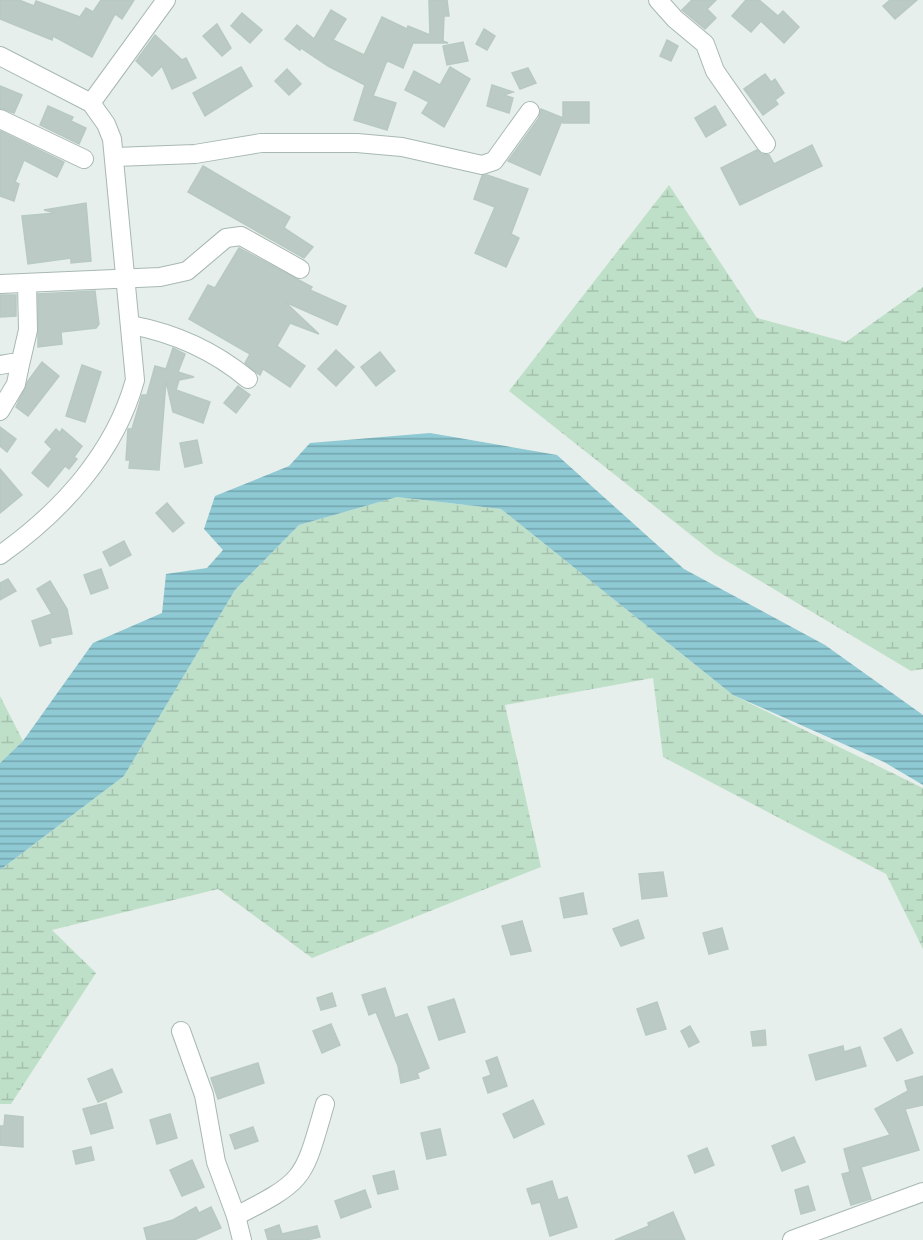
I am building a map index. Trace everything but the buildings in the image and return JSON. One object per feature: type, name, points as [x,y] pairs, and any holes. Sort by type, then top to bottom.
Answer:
[{"type":"street","points":[[91,104],[166,0]]},
{"type":"street","points":[[658,0],[675,19],[705,44],[715,70],[766,144]]},
{"type":"street","points":[[0,56],[91,104],[106,124],[112,139],[115,157],[135,380],[129,405],[102,456],[40,523],[0,555]]},
{"type":"street","points":[[115,157],[195,154],[261,143],[357,143],[402,147],[482,165],[494,161],[530,111]]},
{"type":"street","points":[[0,119],[84,159]]},
{"type":"street","points":[[0,284],[160,277],[188,271],[226,238],[241,236],[300,269]]},
{"type":"street","points":[[0,411],[16,384],[28,330],[27,283]]},
{"type":"street","points":[[131,325],[183,339],[229,363],[248,379]]},
{"type":"street","points":[[0,365],[12,363],[19,369]]},
{"type":"street","points":[[181,1031],[204,1095],[216,1162],[236,1216],[242,1240]]},
{"type":"street","points":[[236,1216],[282,1193],[296,1181],[306,1167],[325,1104]]},
{"type":"street","points":[[792,1240],[923,1192]]},
{"type":"green space","points":[[669,185],[757,318],[846,342],[923,287],[923,669],[911,671],[715,554],[509,391]]},
{"type":"green space","points":[[397,497],[501,509],[733,695],[923,788],[923,949],[886,874],[663,757],[653,678],[505,705],[541,867],[312,958],[218,889],[52,930],[96,973],[11,1104],[0,1104],[0,870],[124,776],[235,590],[299,525]]},
{"type":"green space","points":[[0,696],[23,741],[0,763]]},
{"type":"water","points":[[430,433],[557,455],[684,569],[825,645],[923,715],[923,785],[884,762],[733,695],[501,509],[397,497],[299,525],[235,590],[124,776],[0,870],[0,763],[23,741],[93,643],[162,613],[166,574],[207,568],[223,550],[204,529],[215,496],[289,466],[310,443]]}]
